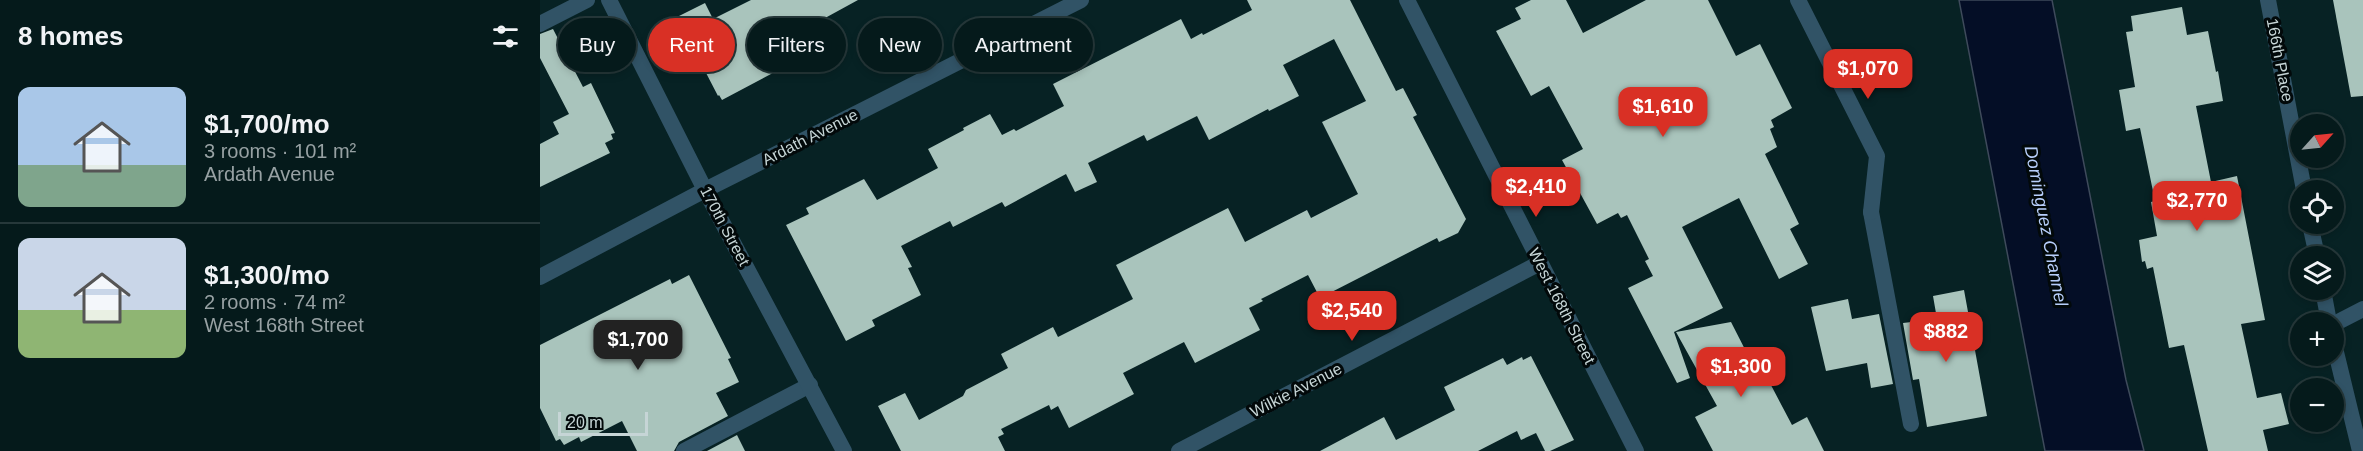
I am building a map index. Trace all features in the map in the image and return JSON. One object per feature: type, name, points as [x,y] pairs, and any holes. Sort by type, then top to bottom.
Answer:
[{"type":"street","points":[[540,24],[586,0]]},
{"type":"street","name":"170th Street","points":[[609,0],[705,190],[844,451]]},
{"type":"street","name":"Ardath Avenue","points":[[540,277],[705,190],[1081,0]]},
{"type":"street","name":"West 168th Street","points":[[1407,0],[1636,451]]},
{"type":"street","points":[[1798,0],[1877,156],[1871,212],[1911,424]]},
{"type":"street","name":"166th Place","points":[[2268,0],[2302,180]]},
{"type":"street","name":"Wilkie Avenue","points":[[1179,451],[1540,263]]},
{"type":"street","points":[[2344,319],[2363,309]]},
{"type":"street","points":[[2339,366],[2360,451]]},
{"type":"street","points":[[684,451],[810,385]]},
{"type":"water","name":"Dominguez Channel","points":[[1959,0],[2052,0],[2126,380],[2144,451],[2045,451]]},
{"type":"building","points":[[751,0],[858,0],[825,18],[747,18],[747,72],[775,72],[722,100],[706,72],[735,72],[735,18],[715,18]]},
{"type":"building","points":[[1247,0],[1350,0],[1396,91],[1403,88],[1417,115],[1413,117],[1466,219],[1458,233],[1439,242],[1437,238],[1320,298],[1308,275],[1261,299],[1263,301],[1249,308],[1260,330],[1195,363],[1184,342],[1123,373],[1134,394],[1069,428],[1058,406],[1051,410],[1049,405],[1001,429],[1004,434],[998,437],[1005,451],[901,451],[878,406],[905,393],[919,420],[963,396],[966,390],[1008,368],[1001,354],[1053,327],[1058,337],[1133,299],[1116,265],[1228,208],[1245,242],[1307,210],[1311,218],[1358,194],[1322,122],[1366,101],[1334,39],[1283,65],[1299,96],[1269,111],[1268,109],[1209,140],[1197,116],[1147,141],[1144,135],[1088,163],[1097,182],[1075,192],[1066,174],[1005,207],[1002,202],[953,227],[950,221],[901,246],[912,267],[908,268],[921,295],[872,320],[875,326],[846,341],[786,225],[809,214],[806,208],[864,179],[877,200],[938,168],[928,149],[990,114],[1002,135],[1014,129],[1016,131],[1064,106],[1053,84],[1077,72],[1093,72],[1093,64],[1181,19],[1191,39],[1252,10]]},
{"type":"building","points":[[1531,0],[1566,0],[1583,33],[1646,0],[1708,0],[1736,56],[1760,44],[1792,108],[1771,120],[1774,127],[1770,129],[1777,147],[1765,154],[1799,224],[1790,229],[1808,264],[1779,279],[1739,198],[1682,227],[1723,308],[1674,332],[1690,378],[1677,383],[1628,288],[1653,276],[1645,261],[1649,259],[1627,215],[1621,218],[1618,213],[1597,224],[1562,160],[1583,149],[1549,86],[1531,96],[1496,31],[1521,19],[1515,8]]},
{"type":"building","points":[[2333,0],[2363,0],[2363,96],[2351,97]]},
{"type":"building","points":[[705,3],[712,18],[678,18],[677,17]]},
{"type":"building","points":[[2182,7],[2187,35],[2208,31],[2216,72],[2218,71],[2223,101],[2196,106],[2211,182],[2237,176],[2265,320],[2241,324],[2257,398],[2281,393],[2289,424],[2263,430],[2268,451],[2208,451],[2184,345],[2169,348],[2153,267],[2147,269],[2145,261],[2142,262],[2139,240],[2157,236],[2151,202],[2155,201],[2140,128],[2126,131],[2119,90],[2135,87],[2126,32],[2133,31],[2131,16]]},
{"type":"building","points":[[553,29],[558,39],[558,72],[575,72],[583,87],[591,83],[615,133],[611,134],[613,139],[605,143],[610,153],[540,187],[540,144],[559,134],[553,122],[569,114],[540,58],[540,34]]},
{"type":"building","points":[[689,275],[731,358],[728,359],[739,382],[716,393],[728,416],[679,442],[674,451],[637,451],[622,421],[581,442],[579,437],[564,445],[560,439],[556,441],[540,408],[540,345],[670,279],[672,284]]},
{"type":"building","points":[[1964,290],[1987,416],[1927,427],[1919,379],[1913,380],[1903,323],[1937,319],[1933,296]]},
{"type":"building","points":[[1848,299],[1852,319],[1879,314],[1893,384],[1871,388],[1867,363],[1826,371],[1811,307]]},
{"type":"building","points":[[1731,322],[1756,371],[1762,368],[1792,425],[1807,417],[1824,451],[1713,451],[1695,417],[1717,406],[1676,332]]},
{"type":"building","points":[[1531,356],[1574,440],[1550,451],[1545,451],[1536,433],[1521,440],[1517,431],[1478,451],[1320,451],[1384,417],[1396,440],[1455,410],[1444,387],[1503,358],[1507,365],[1522,357],[1523,360]]},
{"type":"building","points":[[737,435],[745,451],[707,451]]}]
